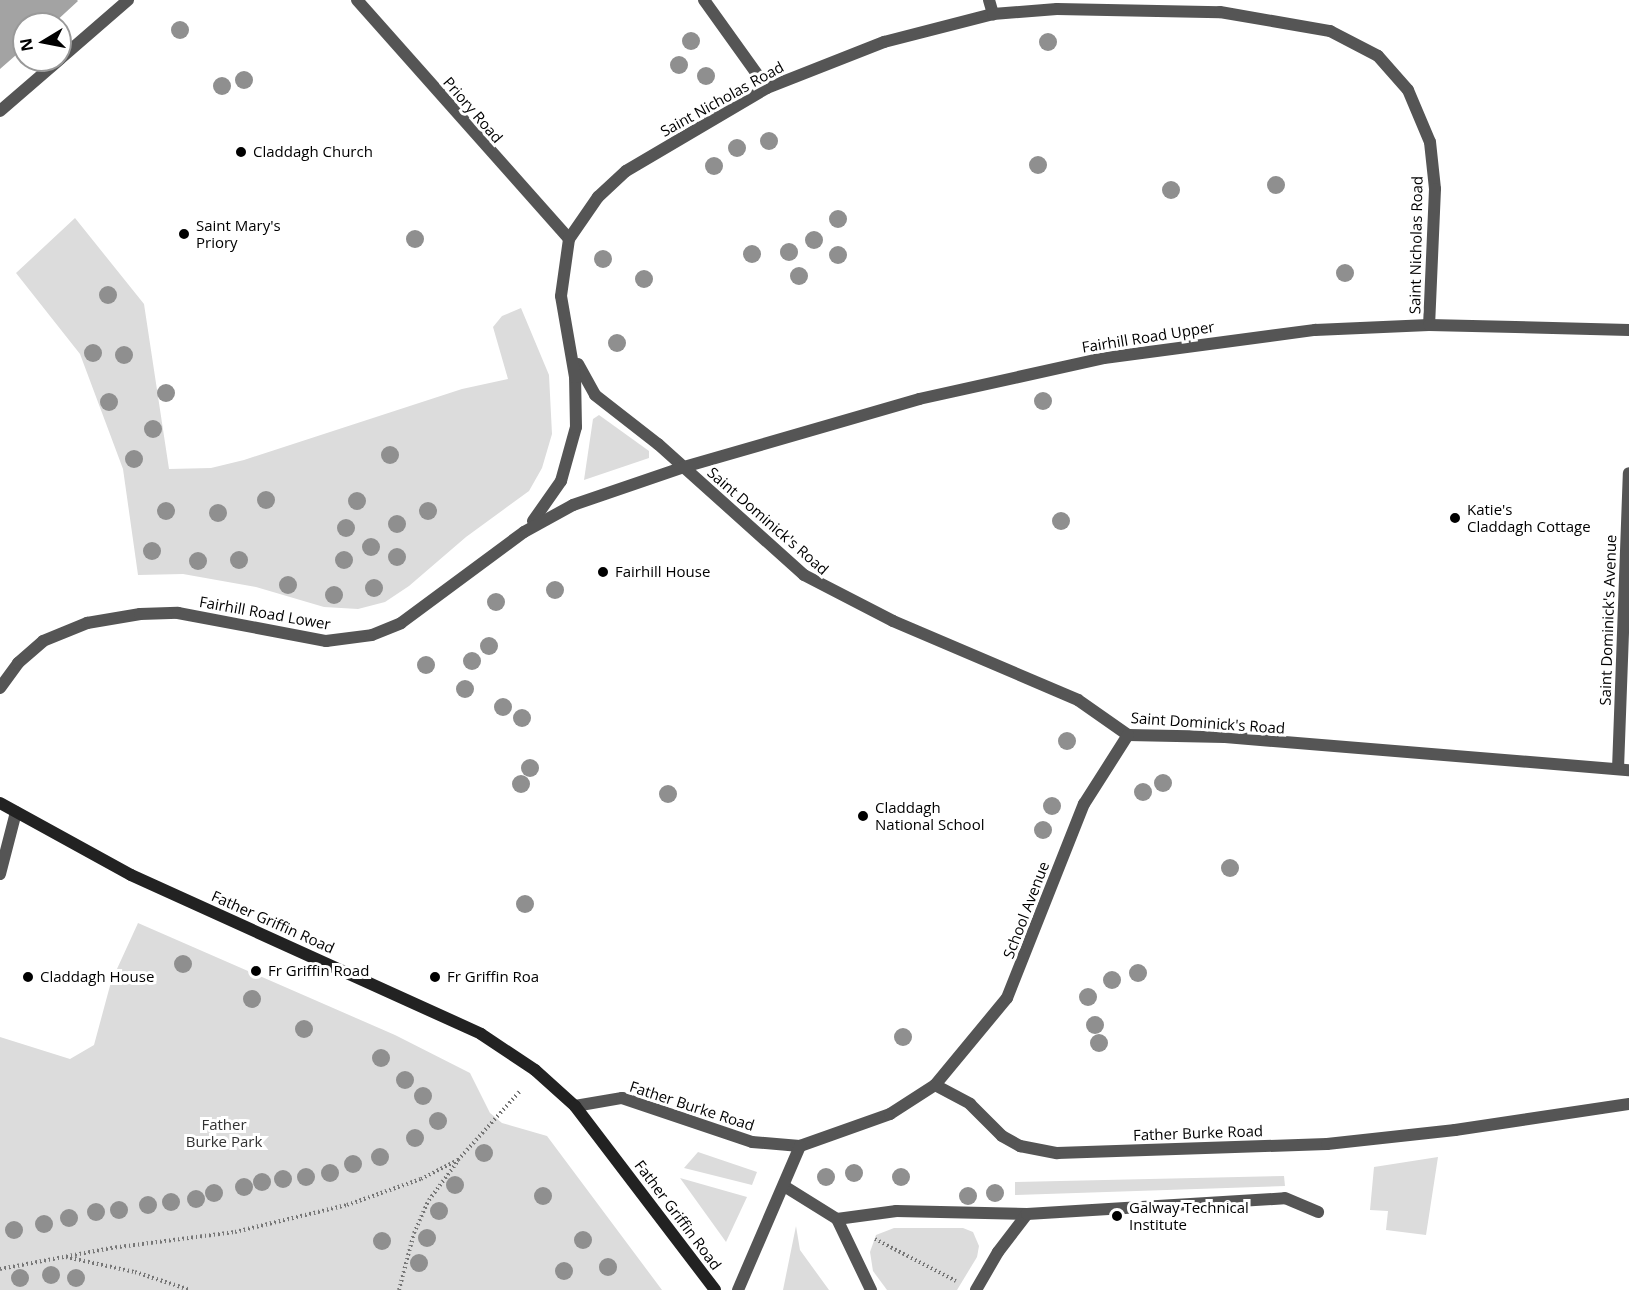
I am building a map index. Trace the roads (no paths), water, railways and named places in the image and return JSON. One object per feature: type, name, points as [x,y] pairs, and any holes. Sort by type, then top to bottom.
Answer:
[{"type":"main road","name":"Father Griffin Road","points":[[0,803],[131,875],[481,1034],[535,1070],[575,1106],[715,1290]]},
{"type":"street","points":[[72,48],[128,0]]},
{"type":"street","name":"Priory Road","points":[[357,0],[569,239]]},
{"type":"street","points":[[704,0],[767,88]]},
{"type":"street","points":[[989,0],[993,14]]},
{"type":"street","name":"Saint Nicholas Road","points":[[524,532],[554,495],[572,445],[576,408],[570,344],[561,296],[569,239],[598,197],[626,171],[767,88],[884,42],[993,14],[1057,9],[1221,6],[1330,31],[1378,56],[1408,90],[1430,142],[1435,189],[1429,325]]},
{"type":"street","points":[[0,111],[44,72]]},
{"type":"street","name":"Fairhill Road Upper","points":[[684,467],[919,399],[1136,351],[1314,330],[1429,325],[1629,330]]},
{"type":"street","name":"Saint Nicholas Road","points":[[570,344],[595,396],[684,467]]},
{"type":"street","name":"Fairhill Road Lower","points":[[0,688],[18,663],[43,641],[87,623],[140,614],[178,613],[326,641],[372,635],[412,615],[524,532],[573,505],[684,467]]},
{"type":"street","name":"Saint Dominick's Road","points":[[684,467],[820,586],[1078,700],[1128,735],[1225,737],[1623,770]]},
{"type":"street","name":"Saint Dominick's Avenue","points":[[1623,770],[1629,473]]},
{"type":"street","name":"School Avenue","points":[[935,1085],[1007,998],[1084,804],[1128,735]]},
{"type":"street","points":[[0,874],[16,812]]},
{"type":"street","name":"Father Burke Road","points":[[575,1106],[622,1098],[752,1142],[800,1146],[891,1114],[935,1085],[970,1104],[1002,1136],[1020,1146],[1057,1153],[1327,1144],[1455,1130],[1629,1104]]},
{"type":"street","points":[[738,1290],[800,1146]]},
{"type":"street","points":[[784,1186],[837,1219],[871,1290]]},
{"type":"street","points":[[837,1219],[896,1211],[1027,1214],[1285,1198],[1318,1212]]},
{"type":"street","points":[[970,1287],[1027,1214]]},
{"type":"place","name":"Claddagh Church","points":[[241,152]]},
{"type":"place","name":"Saint Mary's Priory","points":[[184,234]]},
{"type":"place","name":"Katie's Claddagh Cottage","points":[[1455,518]]},
{"type":"place","name":"Fairhill House","points":[[603,572]]},
{"type":"place","name":"Claddagh National School","points":[[863,816]]},
{"type":"place","name":"Fr Griffin Road","points":[[256,971]]},
{"type":"place","name":"Claddagh House","points":[[28,977]]},
{"type":"place","name":"Fr Griffin Roa","points":[[435,977]]},
{"type":"place","name":"Galway Technical Institute","points":[[1117,1216]]},
{"type":"park label","name":"Father Burke Park","points":[[224,1132]]}]
